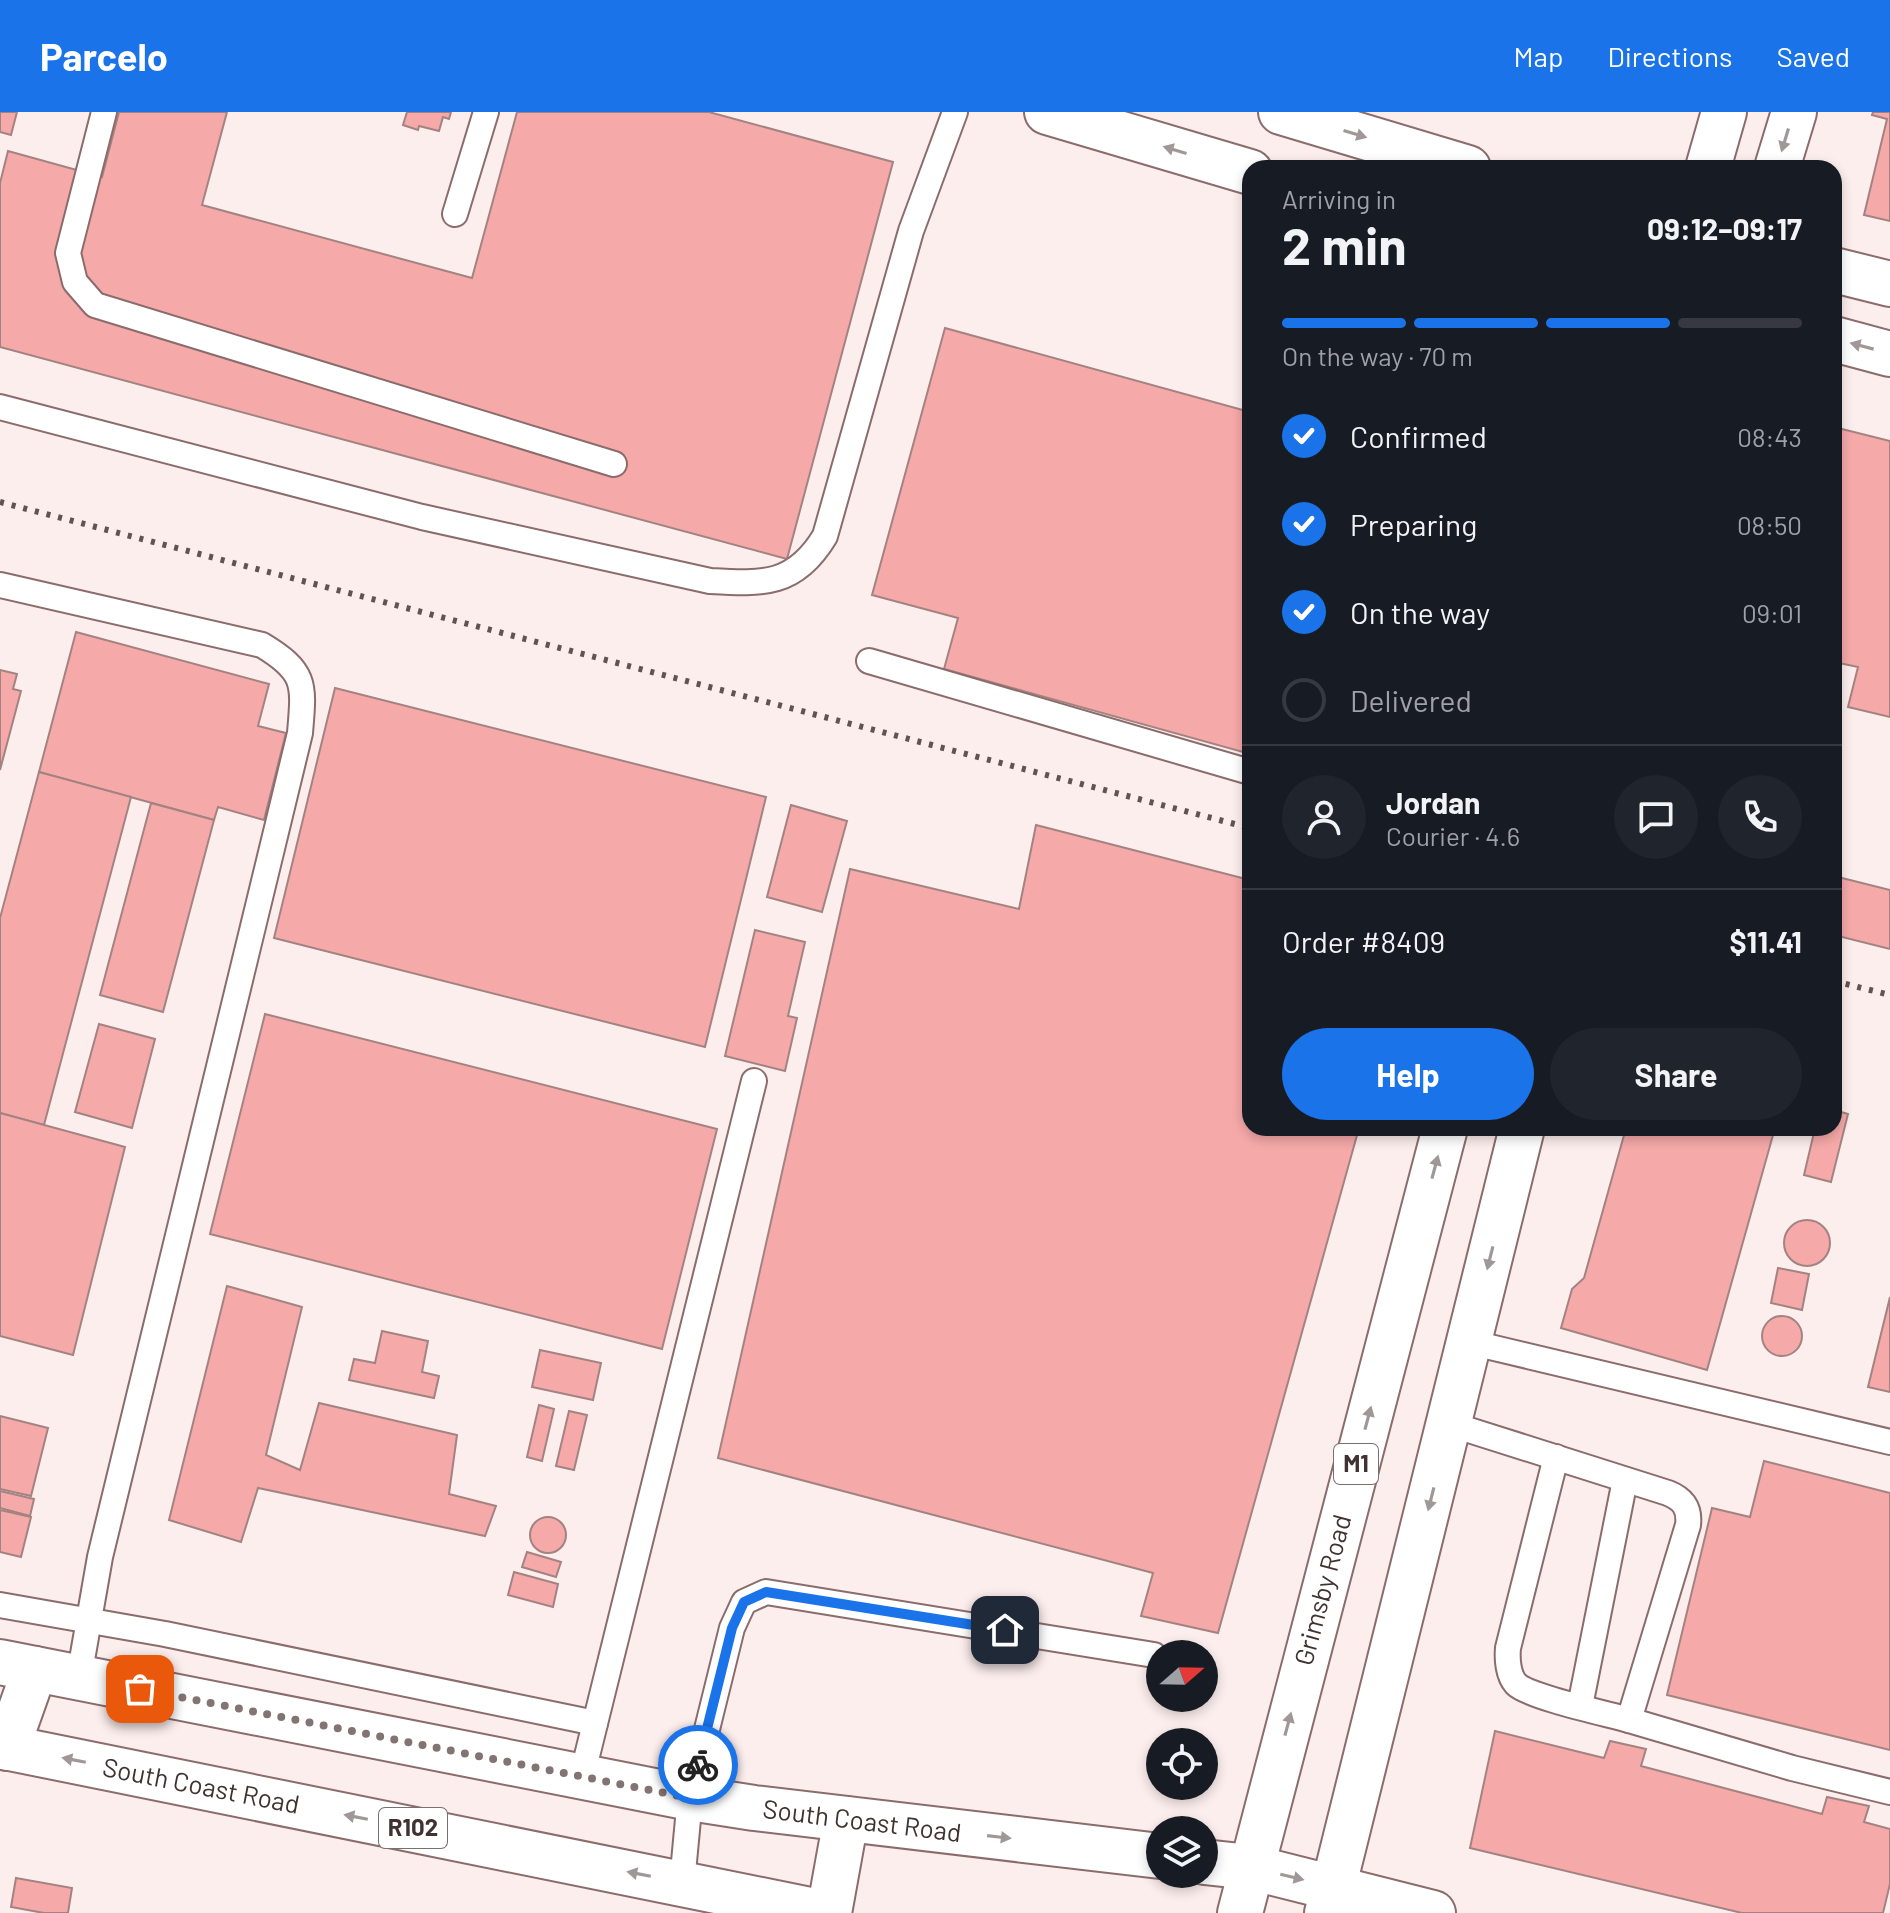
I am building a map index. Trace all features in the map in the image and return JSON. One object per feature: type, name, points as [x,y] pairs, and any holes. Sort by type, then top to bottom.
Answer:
[{"type":"main road","points":[[1047,112],[1242,170]]},
{"type":"main road","points":[[1281,112],[1441,160]]},
{"type":"main road","points":[[1710,160],[1724,112]]},
{"type":"main road","points":[[1779,160],[1794,112]]},
{"type":"main road","points":[[1842,272],[1890,284]]},
{"type":"main road","points":[[1842,341],[1890,354]]},
{"type":"main road","name":"Grimsby Road","points":[[1240,1913],[1443,1136]]},
{"type":"main road","points":[[1330,1900],[1520,1136]]},
{"type":"main road","points":[[4,1747],[17,1666]]},
{"type":"main road","name":"South Coast Road","points":[[17,1666],[690,1798],[1146,1854]]},
{"type":"main road","name":"South Coast Road","points":[[4,1747],[818,1912]]},
{"type":"main road","points":[[818,1912],[846,1819]]},
{"type":"main road","points":[[1218,1864],[1250,1867],[1330,1900],[1433,1913]]},
{"type":"lane","points":[[104,112],[68,253],[75,282],[95,305],[614,464]]},
{"type":"lane","points":[[455,214],[486,112]]},
{"type":"lane","points":[[0,407],[422,517],[695,578],[749,583],[787,576],[813,556],[825,536],[911,231],[955,112]]},
{"type":"lane","points":[[0,585],[262,645],[284,658],[296,672],[303,691],[300,733],[100,1557],[79,1677]]},
{"type":"lane","points":[[869,661],[1242,770]]},
{"type":"lane","points":[[582,1776],[754,1081]]},
{"type":"lane","points":[[1469,1342],[1890,1442]]},
{"type":"lane","points":[[1450,1424],[1677,1496],[1689,1513],[1629,1720]]},
{"type":"lane","points":[[1556,1457],[1507,1658],[1516,1684],[1534,1693],[1792,1768],[1890,1792]]},
{"type":"lane","points":[[1580,1706],[1625,1480]]},
{"type":"lane","points":[[682,1883],[690,1798],[732,1628],[744,1602],[766,1592],[1146,1654]]},
{"type":"lane","points":[[0,1605],[165,1634],[595,1723]]},
{"type":"building","points":[[0,112],[17,112],[11,135],[0,132]]},
{"type":"building","points":[[119,112],[227,112],[202,205],[472,278],[517,112],[709,112],[893,162],[787,559],[0,347],[0,183],[8,151],[102,177]]},
{"type":"building","points":[[407,112],[451,112],[449,119],[443,117],[439,131],[419,126],[418,130],[403,125]]},
{"type":"building","points":[[1873,112],[1890,112],[1890,221],[1864,215],[1887,119],[1872,115]]},
{"type":"building","points":[[945,328],[1242,410],[1242,752],[944,669],[958,618],[872,595]]},
{"type":"building","points":[[1842,429],[1890,441],[1890,717],[1848,707],[1858,667],[1842,664]]},
{"type":"building","points":[[76,632],[269,684],[258,726],[286,733],[264,820],[218,807],[214,820],[39,772]]},
{"type":"building","points":[[0,670],[17,674],[13,689],[21,691],[0,770]]},
{"type":"building","points":[[335,688],[766,797],[705,1047],[274,938]]},
{"type":"building","points":[[39,772],[131,797],[44,1125],[0,1113],[0,918]]},
{"type":"building","points":[[151,803],[214,820],[163,1012],[100,995]]},
{"type":"building","points":[[791,805],[847,821],[822,912],[767,897]]},
{"type":"building","points":[[1036,825],[1242,878],[1242,1136],[1357,1136],[1218,1633],[1141,1616],[1153,1573],[718,1458],[850,869],[1019,909]]},
{"type":"building","points":[[1842,878],[1890,890],[1890,949],[1842,937]]},
{"type":"building","points":[[755,930],[805,942],[788,1016],[797,1018],[785,1071],[725,1056]]},
{"type":"building","points":[[265,1014],[717,1129],[662,1349],[210,1234]]},
{"type":"building","points":[[99,1024],[155,1039],[132,1128],[75,1112]]},
{"type":"building","points":[[1842,1112],[1848,1114],[1831,1182],[1804,1175],[1813,1136],[1842,1136]]},
{"type":"building","points":[[0,1113],[125,1147],[73,1355],[0,1336]]},
{"type":"building","points":[[1624,1136],[1773,1136],[1707,1370],[1561,1328],[1572,1289],[1584,1278]]},
{"type":"building","points":[[1807,1220],[1823,1227],[1830,1243],[1823,1259],[1807,1266],[1791,1259],[1784,1243],[1791,1227]]},
{"type":"building","points":[[1778,1268],[1809,1274],[1802,1310],[1771,1303]]},
{"type":"building","points":[[227,1286],[302,1307],[266,1455],[300,1470],[319,1403],[457,1435],[449,1494],[496,1506],[485,1536],[258,1488],[241,1542],[169,1520]]},
{"type":"building","points":[[1890,1297],[1890,1392],[1868,1387]]},
{"type":"building","points":[[1782,1316],[1796,1322],[1802,1336],[1796,1350],[1782,1356],[1768,1350],[1762,1336],[1768,1322]]},
{"type":"building","points":[[382,1331],[428,1341],[422,1372],[439,1376],[434,1398],[349,1380],[354,1359],[375,1363]]},
{"type":"building","points":[[540,1350],[601,1363],[593,1400],[532,1387]]},
{"type":"building","points":[[539,1405],[554,1409],[542,1461],[527,1457]]},
{"type":"building","points":[[569,1411],[587,1415],[574,1470],[556,1466]]},
{"type":"building","points":[[0,1416],[48,1428],[31,1496],[0,1489]]},
{"type":"building","points":[[1764,1461],[1890,1493],[1890,1750],[1667,1695],[1712,1508],[1750,1517]]},
{"type":"building","points":[[0,1491],[34,1499],[30,1516],[0,1508]]},
{"type":"building","points":[[0,1510],[31,1517],[21,1557],[0,1552]]},
{"type":"building","points":[[548,1517],[561,1522],[566,1535],[561,1548],[548,1553],[535,1548],[530,1535],[535,1522]]},
{"type":"building","points":[[527,1552],[561,1562],[556,1577],[522,1567]]},
{"type":"building","points":[[514,1572],[558,1584],[553,1607],[508,1595]]},
{"type":"building","points":[[1495,1731],[1604,1758],[1610,1741],[1646,1749],[1641,1766],[1822,1814],[1827,1797],[1869,1806],[1864,1822],[1890,1829],[1890,1884],[1883,1913],[1742,1913],[1470,1848]]},
{"type":"building","points":[[16,1878],[72,1888],[68,1913],[44,1913],[11,1907]]},
{"type":"railway","points":[[0,502],[1242,826]]},
{"type":"railway","points":[[1842,983],[1890,995]]},
{"type":"way so far","points":[[140,1689],[690,1798],[698,1765]]},
{"type":"route","points":[[698,1765],[732,1628],[744,1602],[766,1592],[1005,1630]]}]
